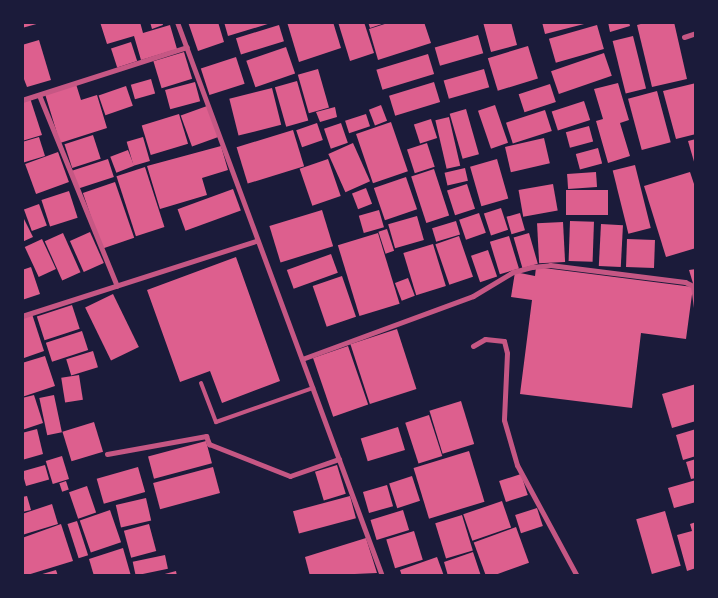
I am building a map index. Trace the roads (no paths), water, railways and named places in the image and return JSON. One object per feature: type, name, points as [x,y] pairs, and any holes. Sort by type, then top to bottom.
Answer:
[{"type":"street","points":[[177,22],[188,47],[256,241],[313,388],[382,576]]},
{"type":"street","points":[[684,37],[696,33]]},
{"type":"street","points":[[22,100],[188,47]]},
{"type":"street","points":[[39,95],[117,286]]},
{"type":"street","points":[[22,316],[256,241]]},
{"type":"street","points":[[302,359],[473,296],[513,272],[532,267],[550,265],[685,282],[692,286],[696,308]]},
{"type":"street","points":[[472,346],[485,339],[504,341],[507,354],[504,420],[517,465],[577,576]]},
{"type":"street","points":[[107,454],[206,436],[209,444],[290,476],[339,459]]},
{"type":"lane","points":[[201,383],[216,422],[313,388]]}]
